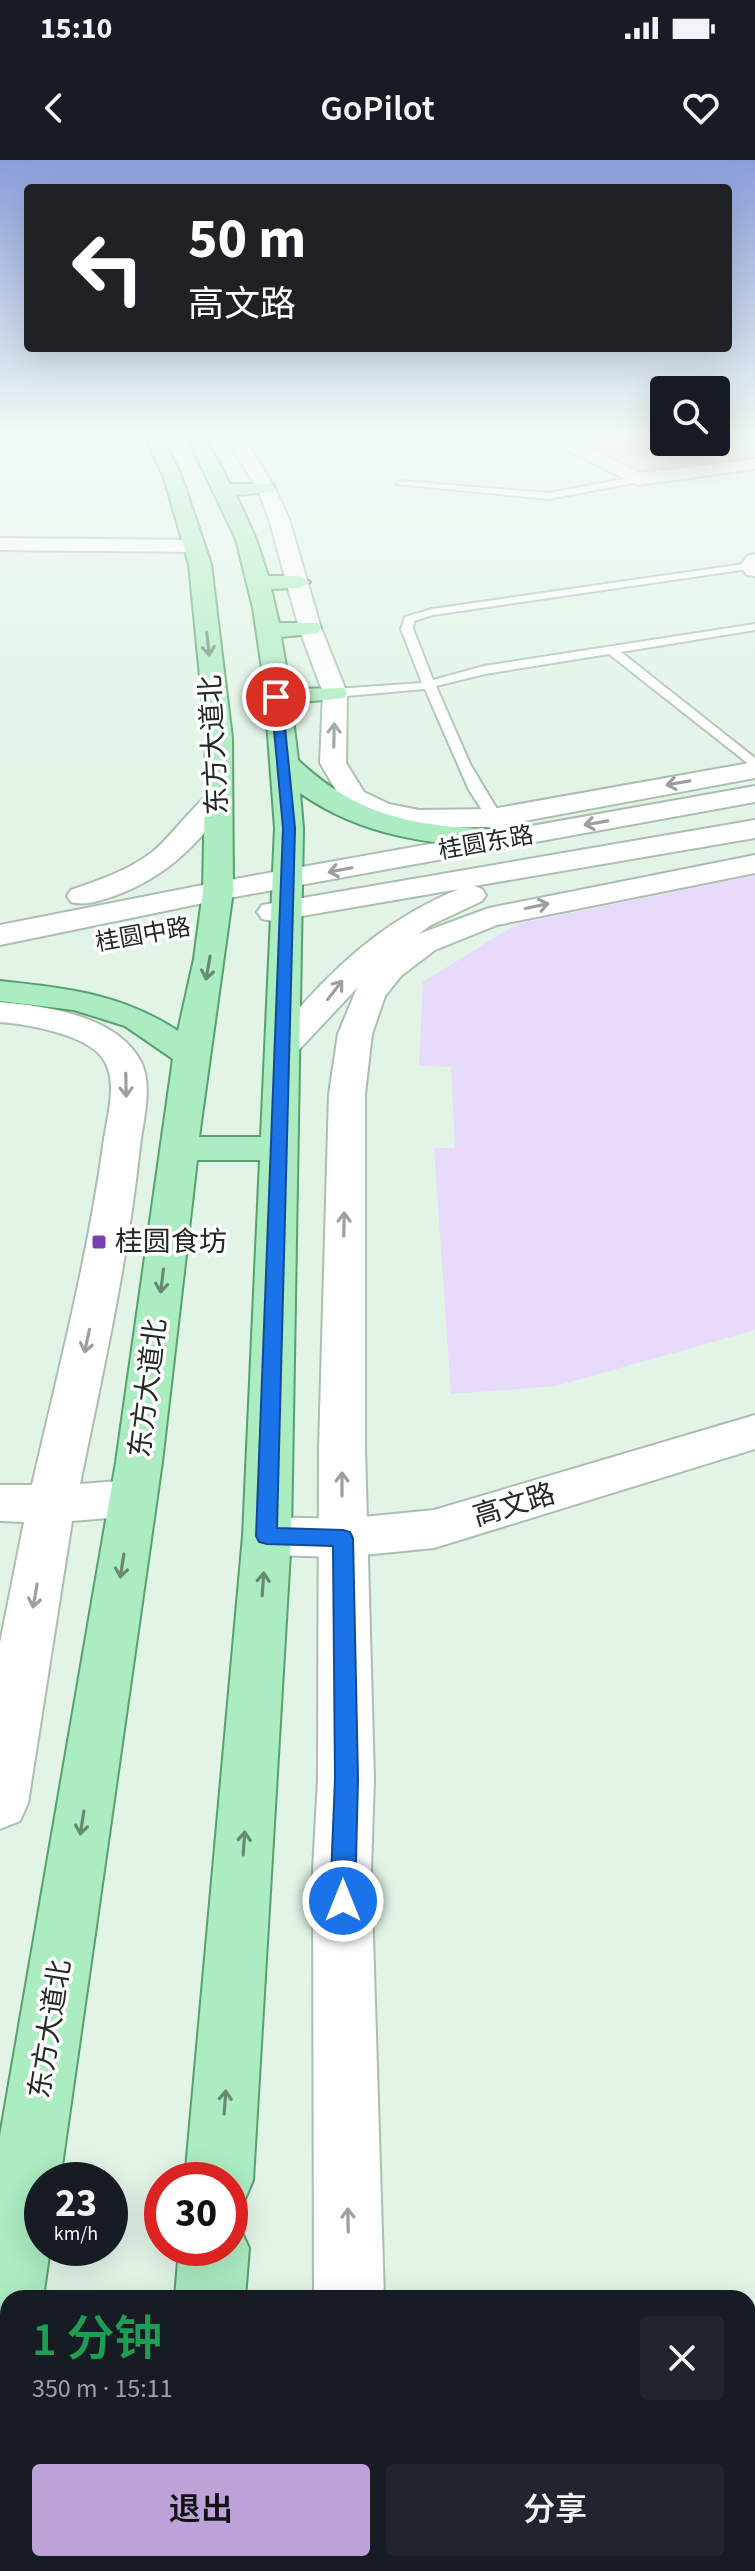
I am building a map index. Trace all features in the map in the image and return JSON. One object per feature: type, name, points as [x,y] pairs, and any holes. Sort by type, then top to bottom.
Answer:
[{"type":"main road","name":"东方大道北","points":[[4,2290],[19,2110],[133,1498],[191,1055],[210,959],[216,906],[219,738],[195,548]]},
{"type":"main road","points":[[220,2162],[267,1536],[288,895],[289,828],[285,763],[268,631],[249,548]]},
{"type":"main road","points":[[201,575],[299,582]]},
{"type":"main road","points":[[268,631],[310,628]]},
{"type":"main road","points":[[276,697],[335,693]]},
{"type":"main road","points":[[285,763],[305,785],[357,818],[395,829],[500,828]]},
{"type":"main road","points":[[0,991],[79,1000],[137,1019],[191,1055]]},
{"type":"main road","points":[[179,1148],[280,1149]]},
{"type":"main road","points":[[211,2290],[213,2266]]},
{"type":"street","points":[[288,548],[310,628],[335,693],[333,763],[354,798],[381,811],[419,819],[500,828],[755,768]]},
{"type":"street","name":"桂圆东路","points":[[288,895],[500,828],[755,794]]},
{"type":"street","points":[[0,924],[134,878],[169,856],[193,833],[218,797]]},
{"type":"street","points":[[349,2290],[342,1870],[346,1779],[343,1538],[347,1094],[355,1034],[369,995],[389,969],[424,943],[489,917],[751,842]]},
{"type":"street","name":"桂圆东路","points":[[288,895],[751,842]]},
{"type":"street","points":[[283,1047],[347,975],[396,934],[441,906],[559,864]]},
{"type":"street","name":"桂圆中路","points":[[0,935],[288,895]]},
{"type":"street","name":"桂圆中路","points":[[0,961],[216,906]]},
{"type":"street","points":[[0,1012],[16,1012],[54,1022],[105,1041],[123,1059],[128,1081],[117,1191],[52,1504],[0,1803]]},
{"type":"street","name":"高文路","points":[[267,1536],[343,1538],[434,1529],[755,1432]]},
{"type":"street","points":[[0,1503],[52,1504],[133,1498]]},
{"type":"lane","points":[[500,828],[458,759],[407,629],[413,616],[754,566]]},
{"type":"lane","points":[[335,693],[431,686],[484,670],[755,627]]},
{"type":"lane","points":[[612,650],[755,768]]},
{"type":"shaded area","points":[[755,875],[755,1330],[556,1386],[451,1394],[434,1148],[455,1148],[451,1067],[419,1066],[423,982],[517,924]]},
{"type":"place","name":"桂圆食坊","points":[[99,1242]]},
{"type":"route","points":[[276,697],[285,763],[289,828],[267,1536],[343,1538],[346,1779],[343,1901]]}]
